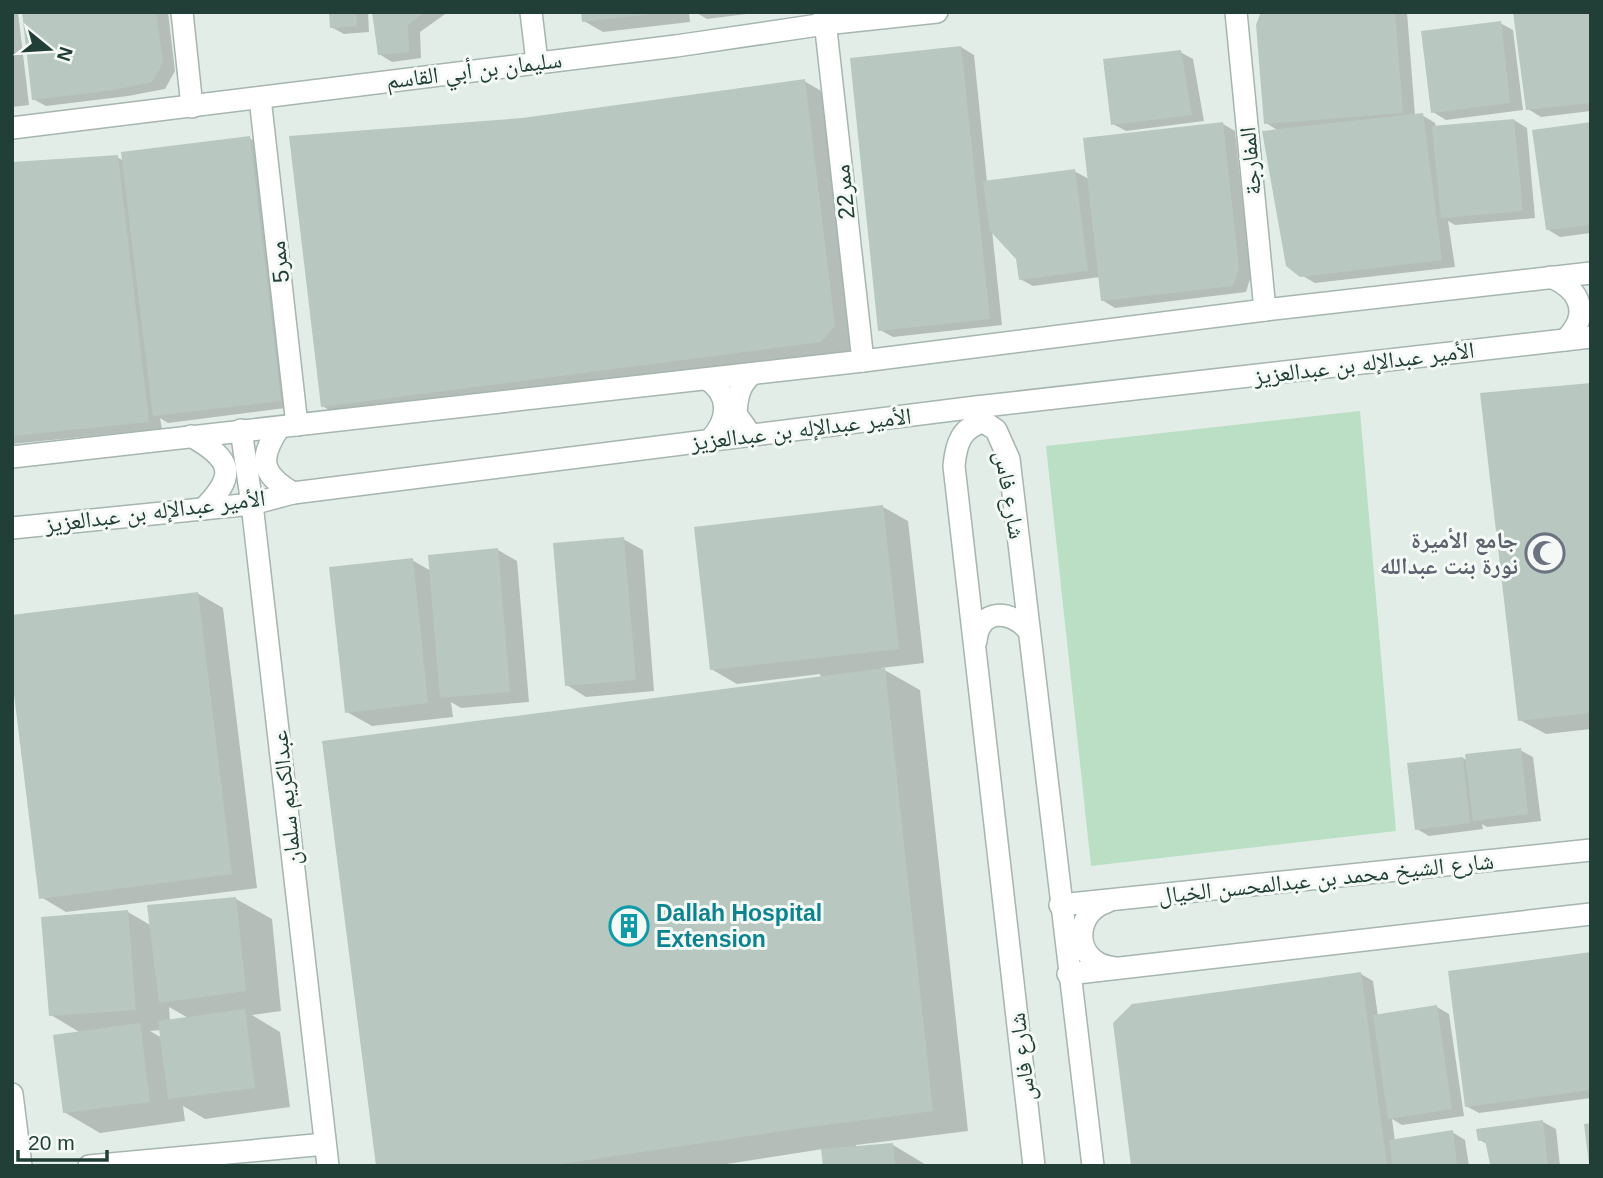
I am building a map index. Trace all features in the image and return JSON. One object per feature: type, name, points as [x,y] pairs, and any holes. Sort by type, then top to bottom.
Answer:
[{"type":"street","points":[[183,12],[192,107]]},
{"type":"street","points":[[531,12],[537,62]]},
{"type":"street","name":"سليمان بن أبي القاسم","points":[[12,128],[676,46],[825,18],[937,12]]},
{"type":"street","name":"المفارجة","points":[[1236,12],[1265,310]]},
{"type":"street","name":"ممر22","points":[[825,18],[863,361]]},
{"type":"street","name":"ممر5","points":[[260,98],[288,427]]},
{"type":"street","points":[[12,457],[863,361],[1591,272]]},
{"type":"street","points":[[1550,277],[1564,283],[1572,291],[1580,308],[1579,324],[1565,340]]},
{"type":"street","name":"الأمير عبدالإله بن عبدالعزيز","points":[[12,528],[252,504],[293,493],[710,440],[1591,337]]},
{"type":"street","points":[[751,435],[736,414],[740,389],[744,380],[752,374]]},
{"type":"street","points":[[707,379],[718,386],[724,398],[724,420],[719,431],[710,440]]},
{"type":"street","name":"شارع فاس","points":[[1034,1166],[954,466],[955,450],[962,435],[970,427],[984,422],[996,430],[1009,459],[1068,974],[1093,1166]]},
{"type":"street","points":[[288,427],[269,442],[265,460],[268,472],[277,484],[293,493]]},
{"type":"street","name":"عبدالكريم سلمان","points":[[241,430],[252,504],[328,1166]]},
{"type":"street","points":[[191,436],[214,449],[224,461],[226,473],[222,490],[203,509]]},
{"type":"street","points":[[975,647],[976,629],[984,619],[995,615],[1016,619],[1029,631]]},
{"type":"street","name":"شارع الشيخ محمد بن عبدالمحسن الخيال","points":[[1060,905],[1591,850]]},
{"type":"street","points":[[1116,900],[1098,905],[1086,917],[1081,935],[1086,952],[1099,964],[1116,968]]},
{"type":"street","points":[[1068,974],[1591,914]]},
{"type":"street","points":[[12,1094],[21,1166]]},
{"type":"street","points":[[89,1166],[325,1144]]},
{"type":"green space","points":[[1360,411],[1396,831],[1091,866],[1046,446]]},
{"type":"building","points":[[22,12],[156,12],[163,63],[152,82],[114,90],[32,100]]},
{"type":"building","points":[[329,12],[356,12],[357,26],[330,28]]},
{"type":"building","points":[[372,12],[425,12],[408,25],[409,52],[378,55]]},
{"type":"building","points":[[581,12],[651,12],[651,14],[582,22]]},
{"type":"building","points":[[1395,12],[1403,113],[1264,124],[1256,25],[1260,14]]},
{"type":"building","points":[[1513,12],[1591,12],[1591,103],[1526,110]]},
{"type":"building","points":[[1501,21],[1510,103],[1431,113],[1421,31]]},
{"type":"building","points":[[961,46],[990,319],[878,331],[850,58]]},
{"type":"building","points":[[1181,50],[1192,115],[1111,125],[1103,59]]},
{"type":"building","points":[[805,79],[835,326],[821,342],[321,407],[289,136],[522,118]]},
{"type":"building","points":[[1423,113],[1442,260],[1300,277],[1286,266],[1262,131]]},
{"type":"building","points":[[1514,119],[1523,211],[1441,218],[1432,126]]},
{"type":"building","points":[[1223,122],[1239,268],[1233,286],[1101,301],[1083,138]]},
{"type":"building","points":[[1591,122],[1591,225],[1546,230],[1532,130]]},
{"type":"building","points":[[250,136],[281,401],[153,416],[121,152]]},
{"type":"building","points":[[118,155],[149,422],[12,436],[12,162]]},
{"type":"building","points":[[1075,169],[1088,271],[1019,280],[1016,259],[990,231],[983,181]]},
{"type":"building","name":"جامع الأميرة نورة بنت عبدالله","points":[[1591,383],[1591,713],[1518,721],[1480,393]]},
{"type":"building","points":[[883,505],[899,649],[710,670],[694,527]]},
{"type":"building","points":[[624,537],[636,680],[565,686],[553,543]]},
{"type":"building","points":[[498,548],[510,692],[440,698],[428,555]]},
{"type":"building","points":[[413,558],[428,703],[345,713],[329,567]]},
{"type":"building","points":[[198,592],[232,874],[39,899],[12,678],[12,615]]},
{"type":"building","name":"Dallah Hospital Extension","points":[[885,668],[933,1111],[548,1166],[376,1166],[322,741]]},
{"type":"building","points":[[1521,748],[1528,814],[1473,821],[1465,754]]},
{"type":"building","points":[[1463,757],[1470,823],[1415,830],[1407,763]]},
{"type":"building","points":[[236,897],[246,991],[159,1003],[147,905]]},
{"type":"building","points":[[128,910],[136,1010],[49,1016],[41,917]]},
{"type":"building","points":[[1591,952],[1591,1090],[1465,1107],[1448,971]]},
{"type":"building","points":[[1361,972],[1387,1166],[1131,1166],[1113,1023],[1132,1004]]},
{"type":"building","points":[[1437,1005],[1452,1109],[1388,1119],[1373,1015]]},
{"type":"building","points":[[245,1009],[255,1088],[168,1099],[158,1021]]},
{"type":"building","points":[[140,1023],[150,1102],[63,1113],[53,1035]]},
{"type":"building","points":[[1543,1120],[1548,1166],[1490,1164],[1485,1140],[1478,1141],[1476,1129]]},
{"type":"building","points":[[1591,1123],[1591,1164],[1589,1164],[1584,1124]]},
{"type":"building","points":[[1453,1130],[1457,1166],[1393,1166],[1389,1140]]},
{"type":"building","points":[[893,1143],[895,1166],[823,1166],[821,1149]]},
{"type":"place","name":"جامع الأميرة نورة بنت عبدالله","points":[[1545,553]]},
{"type":"place","name":"Dallah Hospital Extension","points":[[629,926]]}]
